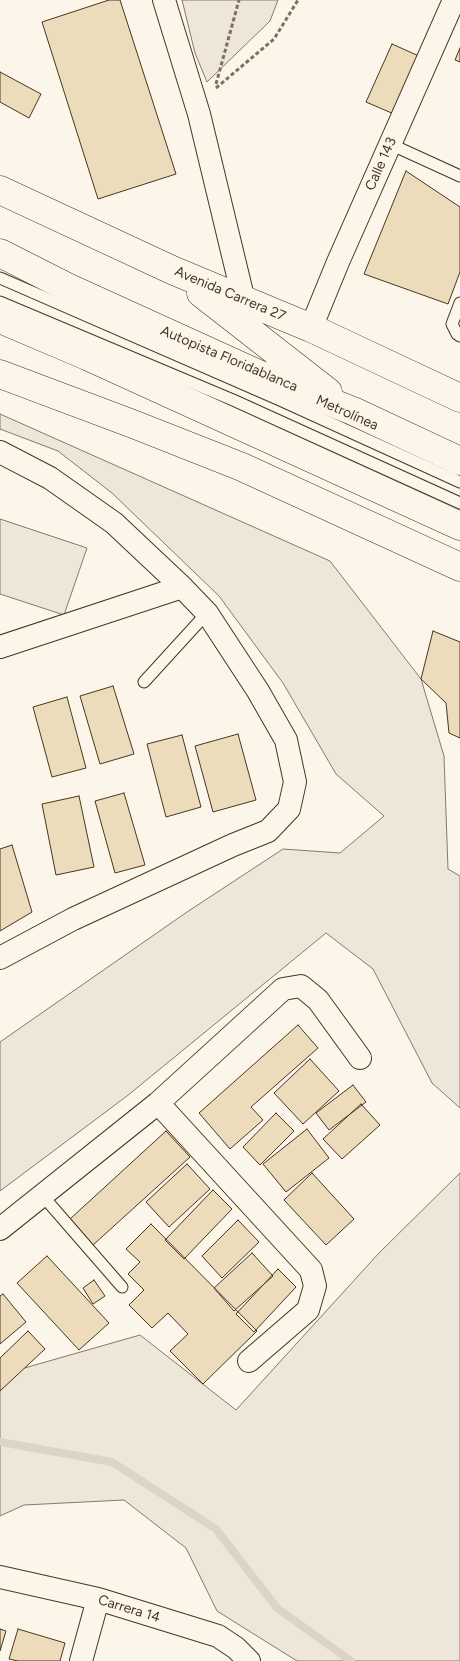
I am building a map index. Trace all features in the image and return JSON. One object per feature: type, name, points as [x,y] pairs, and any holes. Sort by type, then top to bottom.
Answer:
[{"type":"highway","name":"Avenida Carrera 27","points":[[0,190],[172,270],[311,328],[460,398]]},
{"type":"highway","name":"Autopista Floridablanca","points":[[0,253],[67,287],[256,373],[353,412],[460,461]]},
{"type":"highway","points":[[172,270],[353,412]]},
{"type":"highway","points":[[0,319],[96,360],[460,526]]},
{"type":"highway","points":[[0,374],[242,467],[460,567]]},
{"type":"street","points":[[164,0],[199,114],[244,301]]},
{"type":"street","name":"Calle 143","points":[[311,328],[454,0]]},
{"type":"street","points":[[0,452],[50,478],[114,523],[207,613],[258,691],[286,740],[295,782],[289,809],[268,832],[233,845],[73,919],[0,958]]},
{"type":"street","points":[[0,647],[182,587]]},
{"type":"street","points":[[0,1229],[158,1103],[283,989],[301,986],[318,1000],[360,1058]]},
{"type":"street","points":[[158,1103],[311,1270],[315,1286],[308,1310],[249,1361]]},
{"type":"street","name":"Carrera 14","points":[[0,1577],[98,1599],[218,1636],[236,1648],[249,1661]]},
{"type":"street","points":[[81,1661],[98,1599]]},
{"type":"lane","points":[[390,144],[460,176]]},
{"type":"lane","name":"Metrolínea","points":[[0,278],[280,400],[460,482]]},
{"type":"lane","points":[[0,302],[233,400],[460,503]]},
{"type":"lane","points":[[460,303],[452,324],[460,336]]},
{"type":"lane","points":[[144,682],[207,613]]},
{"type":"lane","points":[[42,1196],[122,1288]]},
{"type":"path","points":[[239,0],[214,90],[274,39],[298,0]]},
{"type":"shaded area","points":[[182,0],[278,0],[270,21],[207,82],[195,53]]},
{"type":"shaded area","points":[[0,414],[330,561],[421,679],[444,756],[448,869],[460,876],[460,1108],[432,1083],[373,969],[326,933],[127,1096],[0,1191],[0,1042],[187,912],[283,849],[340,853],[384,816],[336,774],[283,683],[219,596],[112,493],[58,451],[0,429]]},
{"type":"shaded area","points":[[0,519],[87,548],[64,615],[0,594]]},
{"type":"shaded area","points":[[460,1173],[460,1661],[297,1661],[217,1611],[186,1548],[124,1500],[24,1505],[0,1516],[0,1375],[140,1335],[236,1410],[379,1253]]},
{"type":"building","points":[[109,0],[120,0],[176,174],[98,199],[42,22]]},
{"type":"building","points":[[392,44],[419,56],[394,114],[366,102]]},
{"type":"building","points":[[460,48],[460,62],[455,60]]},
{"type":"building","points":[[0,72],[41,94],[29,118],[0,102]]},
{"type":"building","points":[[406,171],[460,207],[460,272],[448,304],[364,274]]},
{"type":"building","points":[[433,631],[460,642],[460,738],[449,733],[446,703],[421,679]]},
{"type":"building","points":[[113,686],[134,754],[100,764],[80,696]]},
{"type":"building","points":[[67,697],[86,768],[52,777],[33,707]]},
{"type":"building","points":[[238,734],[256,800],[213,812],[195,746]]},
{"type":"building","points":[[182,735],[201,807],[166,817],[147,744]]},
{"type":"building","points":[[124,793],[145,865],[115,873],[95,801]]},
{"type":"building","points":[[79,796],[94,867],[56,875],[42,804]]},
{"type":"building","points":[[12,845],[32,912],[0,931],[0,849]]},
{"type":"building","points":[[298,1025],[318,1048],[251,1107],[263,1120],[230,1149],[199,1113]]},
{"type":"building","points":[[310,1059],[339,1091],[303,1124],[274,1093]]},
{"type":"building","points":[[353,1085],[366,1102],[329,1130],[316,1113]]},
{"type":"building","points":[[361,1104],[380,1125],[342,1159],[323,1139]]},
{"type":"building","points":[[276,1113],[294,1131],[260,1165],[243,1147]]},
{"type":"building","points":[[307,1129],[329,1158],[286,1192],[263,1164]]},
{"type":"building","points":[[166,1131],[190,1157],[93,1245],[70,1219]]},
{"type":"building","points":[[187,1164],[210,1189],[169,1227],[146,1202]]},
{"type":"building","points":[[312,1173],[354,1219],[326,1245],[284,1200]]},
{"type":"building","points":[[213,1190],[232,1209],[184,1259],[165,1240]]},
{"type":"building","points":[[238,1220],[259,1242],[222,1278],[202,1256]]},
{"type":"building","points":[[151,1224],[257,1331],[203,1384],[170,1351],[188,1334],[168,1313],[152,1328],[129,1305],[144,1290],[128,1274],[140,1262],[126,1249]]},
{"type":"building","points":[[252,1253],[273,1276],[234,1311],[214,1288]]},
{"type":"building","points":[[47,1256],[109,1323],[79,1350],[17,1283]]},
{"type":"building","points":[[278,1269],[296,1287],[254,1332],[236,1314]]},
{"type":"building","points":[[94,1280],[105,1296],[93,1304],[83,1288]]},
{"type":"building","points":[[3,1294],[26,1322],[0,1344],[0,1296]]},
{"type":"building","points":[[28,1331],[45,1349],[0,1391],[0,1358]]},
{"type":"building","points":[[0,1629],[6,1631],[0,1651]]},
{"type":"building","points":[[18,1629],[65,1643],[60,1661],[18,1661],[9,1659]]},
{"type":"waterway","points":[[0,1442],[112,1462],[216,1529],[277,1608],[351,1661]]}]
